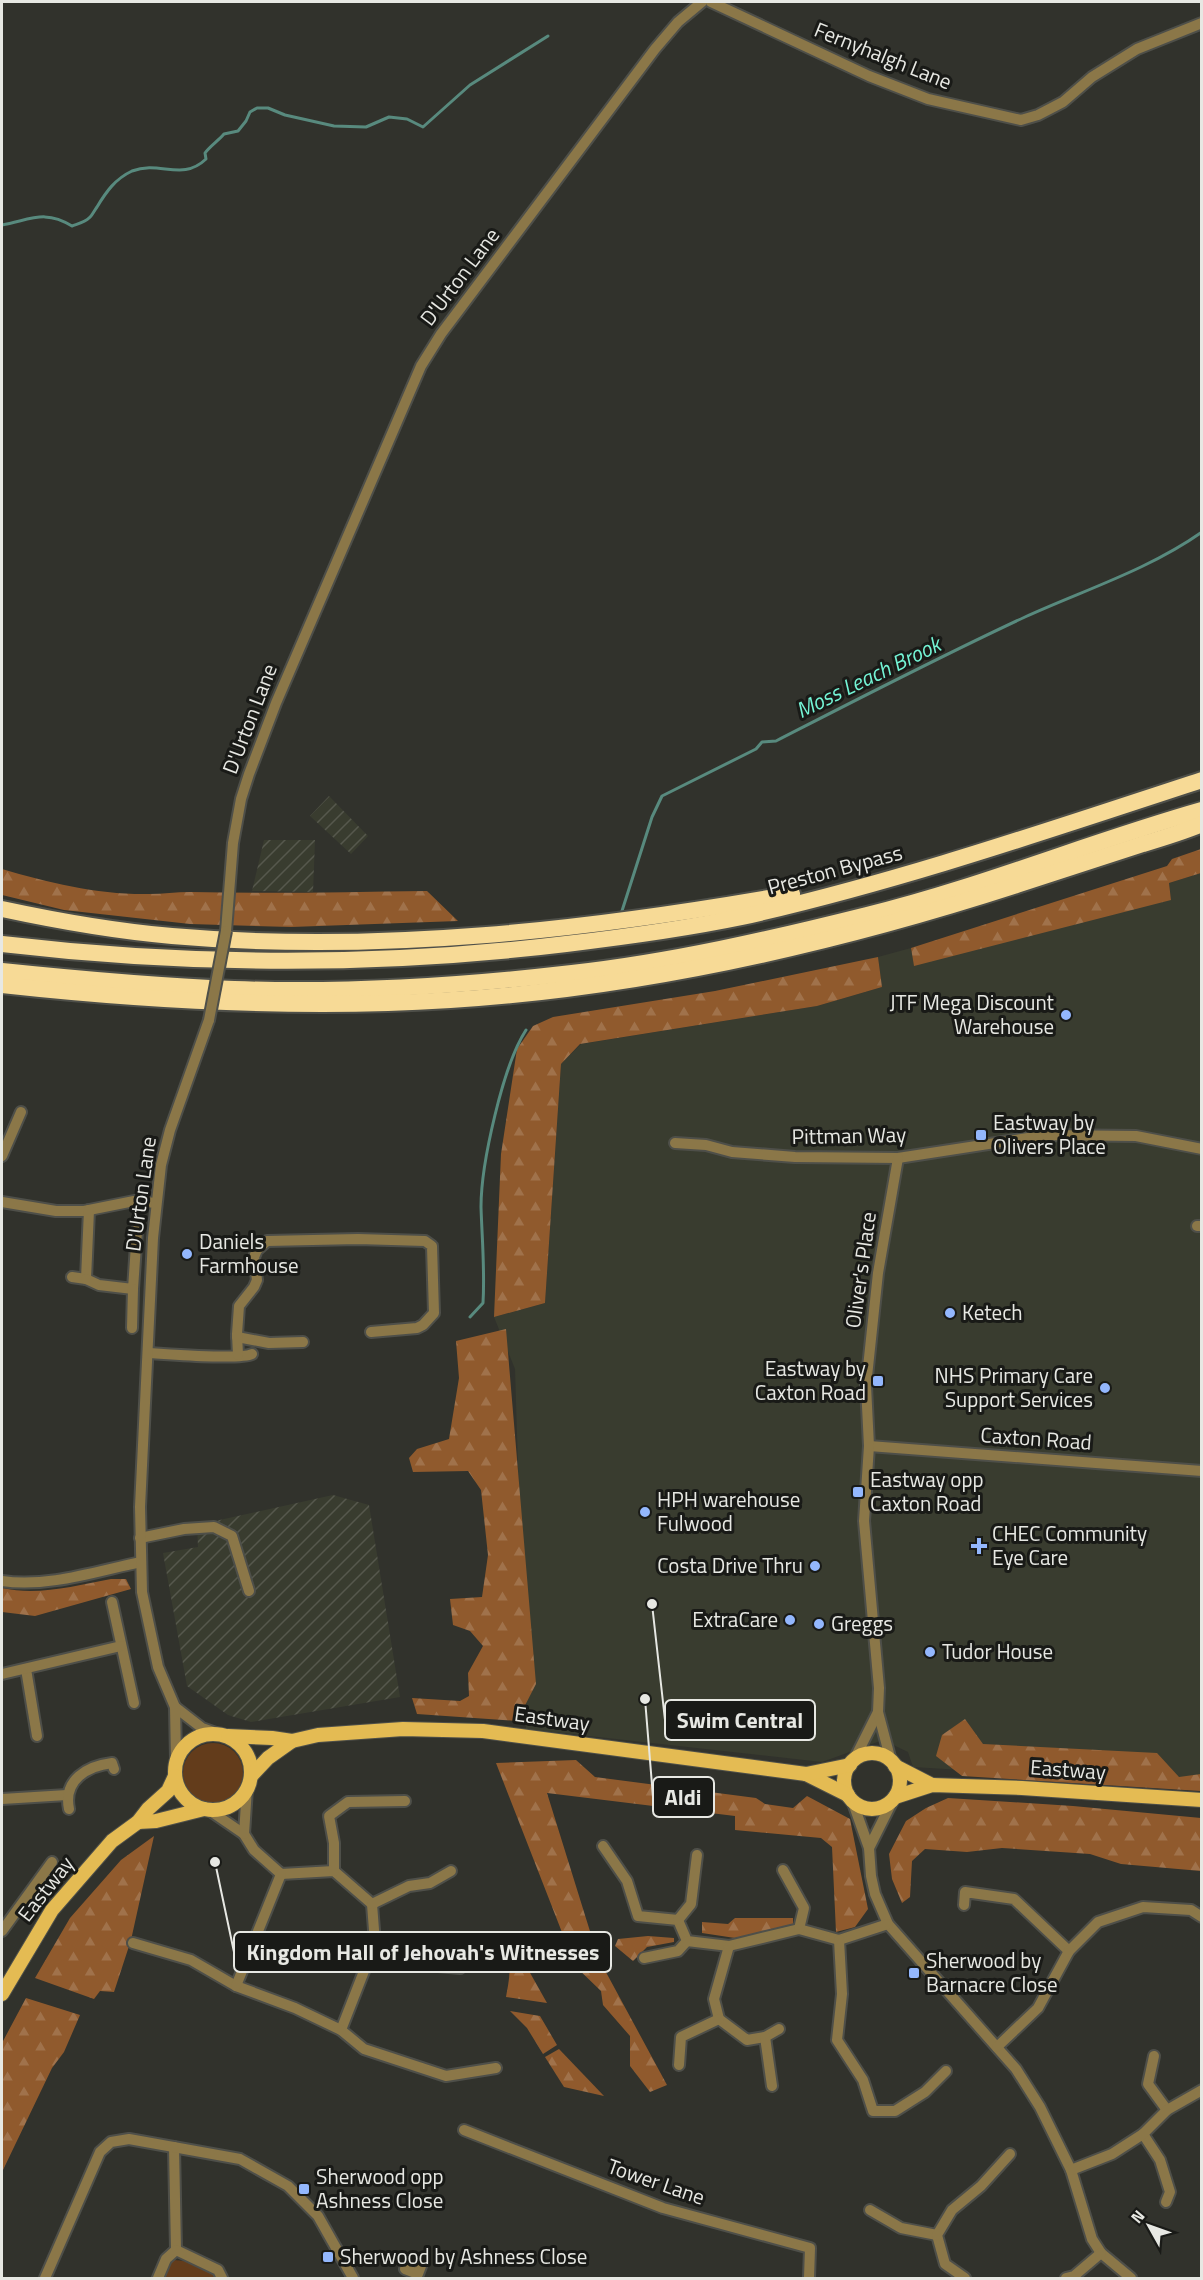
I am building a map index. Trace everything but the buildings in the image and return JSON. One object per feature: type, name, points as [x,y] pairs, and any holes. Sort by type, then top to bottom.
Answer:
[{"type":"highway","name":"Preston Bypass","points":[[468,954],[624,938],[743,916],[920,871],[1202,780]]},
{"type":"highway","points":[[2,971],[110,982],[269,989],[391,988],[574,973],[776,937],[870,914],[972,885],[1202,810]]},
{"type":"highway","points":[[2,985],[169,999],[294,1004],[391,1003],[576,987],[779,952],[862,931],[976,898],[1202,824]]},
{"type":"highway","points":[[2,909],[57,920],[172,936],[251,941],[465,937],[622,922],[920,871]]},
{"type":"highway","points":[[2,916],[116,938],[171,945],[351,954],[468,954]]},
{"type":"highway","points":[[2,944],[89,953],[250,962],[351,962],[468,954]]},
{"type":"main road","name":"Eastway","points":[[223,1735],[292,1741],[318,1735],[404,1729],[483,1731],[806,1774],[850,1798]]},
{"type":"main road","points":[[223,1735],[238,1743],[246,1752],[250,1764],[249,1782],[241,1798],[231,1805],[221,1809],[195,1806],[181,1794],[175,1776],[176,1759],[181,1750],[198,1736],[223,1735]]},
{"type":"main road","name":"Eastway","points":[[249,1782],[268,1758],[292,1741]]},
{"type":"main road","points":[[869,1754],[885,1756],[893,1764],[900,1780],[894,1798],[877,1809],[868,1809],[850,1798],[844,1780],[852,1762],[869,1754]]},
{"type":"main road","name":"Eastway","points":[[806,1774],[852,1762]]},
{"type":"main road","name":"Eastway","points":[[893,1764],[932,1785]]},
{"type":"main road","name":"Eastway","points":[[2,1994],[52,1910],[112,1841],[138,1822],[148,1809],[168,1791],[175,1776]]},
{"type":"main road","name":"Eastway","points":[[894,1798],[932,1785],[1022,1788],[1202,1800]]},
{"type":"main road","name":"Eastway","points":[[138,1822],[156,1821],[206,1809]]},
{"type":"street","name":"D'Urton Lane","points":[[176,1759],[175,1707],[158,1667],[144,1601],[141,1562],[140,1507],[151,1276],[161,1165],[170,1130],[209,1020],[226,931],[234,836],[241,800],[280,692],[421,366],[441,334],[655,49],[678,22],[702,2]]},
{"type":"street","name":"Fernyhalgh Lane","points":[[711,2],[869,76],[918,95],[1021,120],[1038,115],[1063,102],[1092,77],[1137,49],[1202,23]]},
{"type":"street","points":[[2,1156],[21,1112]]},
{"type":"street","name":"Pittman Way","points":[[675,1143],[706,1145],[732,1152],[776,1157],[898,1158],[1047,1135],[1136,1136],[1202,1149]]},
{"type":"street","name":"Oliver's Place","points":[[893,1764],[878,1712],[879,1688],[864,1521],[869,1446],[866,1386],[871,1328],[898,1158]]},
{"type":"street","points":[[2,1202],[56,1211],[89,1210],[134,1201],[156,1203]]},
{"type":"street","points":[[86,1279],[89,1210]]},
{"type":"street","points":[[132,1328],[137,1230]]},
{"type":"street","points":[[238,1355],[239,1306],[254,1287],[257,1280],[254,1257],[261,1245],[267,1241],[358,1239],[426,1241],[429,1243],[432,1246],[434,1313],[430,1320],[417,1328],[371,1332]]},
{"type":"street","points":[[72,1277],[86,1279],[99,1285],[134,1289]]},
{"type":"street","points":[[237,1337],[269,1343],[303,1342]]},
{"type":"street","points":[[149,1353],[248,1356],[252,1354]]},
{"type":"street","name":"Caxton Road","points":[[869,1446],[1202,1471]]},
{"type":"street","points":[[140,1538],[184,1529],[214,1527],[232,1536],[249,1591]]},
{"type":"street","points":[[2,1581],[30,1582],[68,1577],[141,1562]]},
{"type":"street","points":[[112,1602],[134,1703]]},
{"type":"street","points":[[2,1674],[121,1646]]},
{"type":"street","points":[[26,1669],[37,1736]]},
{"type":"street","name":"D'Urton Lane","points":[[175,1707],[202,1728],[223,1735]]},
{"type":"street","name":"Oliver's Place","points":[[852,1762],[878,1712]]},
{"type":"street","points":[[69,1809],[67,1795],[76,1780],[91,1768],[112,1763],[114,1769]]},
{"type":"street","points":[[244,1834],[249,1782]]},
{"type":"street","points":[[2,1799],[67,1795]]},
{"type":"street","points":[[850,1798],[869,1848],[875,1894],[888,1924],[1016,2069],[1040,2107],[1071,2170],[1092,2239],[1101,2253],[1131,2278]]},
{"type":"street","points":[[869,1848],[894,1798]]},
{"type":"street","points":[[334,1871],[334,1843],[329,1816],[348,1802],[405,1801]]},
{"type":"street","points":[[206,1809],[244,1834],[254,1851],[280,1874],[334,1871],[372,1904],[375,1943],[341,2030]]},
{"type":"street","points":[[603,1846],[627,1881],[638,1916],[678,1920]]},
{"type":"street","points":[[678,1920],[691,1904],[697,1855]]},
{"type":"street","points":[[2,1929],[52,1862]]},
{"type":"street","points":[[372,1904],[409,1886],[430,1883],[451,1870]]},
{"type":"street","points":[[783,1870],[804,1908],[799,1929]]},
{"type":"street","points":[[236,1986],[280,1874]]},
{"type":"street","points":[[964,1905],[965,1892],[1014,1899],[1069,1951]]},
{"type":"street","points":[[997,2047],[1038,2008],[1069,1951],[1098,1923],[1143,1906],[1191,1910],[1202,1917]]},
{"type":"street","points":[[678,1920],[687,1941]]},
{"type":"street","points":[[687,1941],[729,1946],[799,1929],[839,1940],[888,1924]]},
{"type":"street","points":[[839,1940],[842,1994],[837,2040],[862,2080],[873,2111],[895,2111],[925,2092],[946,2071]]},
{"type":"street","points":[[644,1958],[678,1951],[687,1941]]},
{"type":"street","points":[[133,1943],[191,1960],[236,1986],[295,2008],[341,2030],[364,2049],[446,2076],[496,2068]]},
{"type":"street","points":[[375,1943],[416,1964],[460,1968]]},
{"type":"street","points":[[729,1946],[714,1999],[719,2019],[747,2040],[765,2037],[779,2029]]},
{"type":"street","points":[[679,2065],[681,2037],[719,2019]]},
{"type":"street","points":[[765,2037],[772,2086]]},
{"type":"street","points":[[1154,2056],[1148,2084],[1167,2110]]},
{"type":"street","points":[[1071,2170],[1112,2154],[1143,2133],[1167,2110],[1202,2090]]},
{"type":"street","name":"Tower Lane","points":[[464,2130],[663,2208],[810,2248],[809,2278]]},
{"type":"street","points":[[1143,2133],[1160,2160],[1170,2192],[1166,2202]]},
{"type":"street","points":[[45,2278],[95,2159],[104,2147],[116,2140],[129,2139],[240,2159],[288,2186],[318,2216],[353,2278]]},
{"type":"street","points":[[158,2278],[166,2259],[176,2250],[174,2146]]},
{"type":"street","points":[[965,2278],[945,2264],[937,2235],[952,2210],[981,2186],[1010,2154]]},
{"type":"street","points":[[870,2210],[901,2228],[937,2235]]},
{"type":"street","points":[[176,2250],[218,2270],[222,2278]]},
{"type":"street","points":[[1066,2278],[1074,2276],[1101,2253]]},
{"type":"street","points":[[405,2270],[418,2276],[424,2258]]},
{"type":"shaded area","points":[[329,796],[368,836],[351,854],[310,816]]},
{"type":"shaded area","points":[[264,840],[315,840],[313,892],[252,891]]},
{"type":"shaded area","points":[[1201,873],[1201,1785],[913,1767],[908,1752],[883,1740],[822,1762],[526,1729],[515,1369],[494,1317],[545,1303],[561,1064],[581,1044],[817,1006],[882,987],[878,957],[911,948],[914,965],[1171,899],[1169,883]]},
{"type":"shaded area","points":[[333,1495],[369,1505],[400,1697],[251,1722],[228,1715],[187,1686],[163,1553],[198,1547],[197,1525]]},
{"type":"shaded area","points":[[213,1743],[230,1748],[238,1756],[243,1773],[238,1790],[230,1798],[213,1803],[196,1798],[188,1790],[183,1773],[188,1756],[196,1748]]},
{"type":"shaded area","points":[[173,2260],[197,2264],[217,2278],[161,2278]]},
{"type":"green space","points":[[1201,849],[1201,873],[1169,883],[1171,900],[914,966],[911,948],[1167,866],[1172,859]]},
{"type":"green space","points":[[2,869],[75,887],[131,894],[427,891],[458,921],[291,927],[190,924],[64,910],[2,895]]},
{"type":"green space","points":[[878,957],[882,987],[817,1006],[580,1044],[561,1064],[545,1303],[494,1317],[501,1154],[517,1049],[533,1026],[553,1017],[715,991]]},
{"type":"green space","points":[[506,1329],[536,1684],[517,1721],[417,1714],[412,1698],[460,1701],[469,1696],[468,1673],[483,1646],[470,1631],[453,1625],[450,1599],[482,1597],[488,1555],[481,1490],[468,1471],[413,1472],[409,1458],[417,1449],[449,1439],[459,1378],[456,1341]]},
{"type":"green space","points":[[111,1579],[126,1579],[131,1589],[35,1616],[2,1612],[2,1588],[43,1591]]},
{"type":"green space","points":[[965,1719],[983,1744],[1157,1753],[1179,1777],[1201,1774],[1201,1791],[962,1776],[936,1756],[942,1735]]},
{"type":"green space","points":[[576,1760],[595,1777],[756,1798],[765,1804],[793,1808],[807,1796],[850,1819],[868,1909],[855,1927],[836,1932],[832,1847],[821,1838],[735,1830],[735,1816],[547,1793],[598,1957],[572,1958],[496,1763]]},
{"type":"green space","points":[[948,1798],[1073,1806],[1201,1818],[1201,1871],[1121,1864],[1090,1854],[1002,1848],[967,1852],[925,1849],[912,1861],[910,1897],[902,1903],[892,1879],[889,1854],[906,1821]]},
{"type":"green space","points":[[154,1836],[131,1940],[114,1992],[100,1991],[94,1999],[35,1978],[70,1918],[121,1860]]},
{"type":"green space","points":[[735,1918],[793,1918],[793,1925],[735,1938],[702,1933],[702,1922],[728,1924]]},
{"type":"green space","points":[[497,1934],[511,1939],[547,2003],[506,1997],[509,1964]]},
{"type":"green space","points":[[648,1936],[674,1938],[674,1942],[647,1947],[633,1961],[615,1946],[618,1939]]},
{"type":"green space","points":[[601,1963],[667,2085],[650,2092],[630,2066],[630,2036],[603,2005],[601,1991],[573,1964]]},
{"type":"green space","points":[[26,1998],[80,2015],[64,2052],[52,2068],[2,2172],[2,2043]]},
{"type":"green space","points":[[510,2011],[540,2016],[557,2045],[543,2054],[527,2028]]},
{"type":"green space","points":[[559,2049],[604,2096],[564,2087],[545,2057]]},
{"type":"waterway","points":[[2,225],[37,217],[54,218],[72,226],[83,222],[91,216],[112,186],[126,174],[142,168],[179,170],[197,166],[206,159],[205,153],[224,134],[238,131],[250,112],[257,108],[268,108],[285,115],[334,126],[366,127],[389,117],[407,119],[423,127],[470,85],[548,36]]},
{"type":"waterway","name":"Moss Leach Brook","points":[[621,914],[652,817],[662,796],[756,749],[762,742],[776,741],[994,632],[1160,558],[1202,532]]},
{"type":"waterway","name":"Moss Leach Brook","points":[[470,1317],[483,1303],[481,1207],[489,1141],[509,1066],[526,1030]]},
{"type":"place","name":"JTF Mega Discount Warehouse","points":[[1066,1015]]},
{"type":"place","name":"Eastway by Olivers Place","points":[[981,1135]]},
{"type":"place","name":"Daniels Farmhouse","points":[[187,1254]]},
{"type":"place","name":"Ketech","points":[[950,1313]]},
{"type":"place","name":"Eastway by Caxton Road","points":[[878,1381]]},
{"type":"place","name":"NHS Primary Care Support Services","points":[[1105,1388]]},
{"type":"place","name":"Eastway opp Caxton Road","points":[[858,1492]]},
{"type":"place","name":"HPH warehouse Fulwood","points":[[645,1512]]},
{"type":"place","name":"CHEC Community Eye Care","points":[[979,1546]]},
{"type":"place","name":"Costa Drive Thru","points":[[815,1566]]},
{"type":"place","name":"Swim Central","points":[[652,1604]]},
{"type":"place","name":"ExtraCare","points":[[790,1620]]},
{"type":"place","name":"Greggs","points":[[819,1624]]},
{"type":"place","name":"Tudor House","points":[[930,1652]]},
{"type":"place","name":"Aldi","points":[[645,1699]]},
{"type":"place","name":"Kingdom Hall of Jehovah's Witnesses","points":[[215,1862]]},
{"type":"place","name":"Sherwood by Barnacre Close","points":[[914,1973]]},
{"type":"place","name":"Sherwood opp Ashness Close","points":[[304,2189]]},
{"type":"place","name":"Sherwood by Ashness Close","points":[[328,2257]]}]
